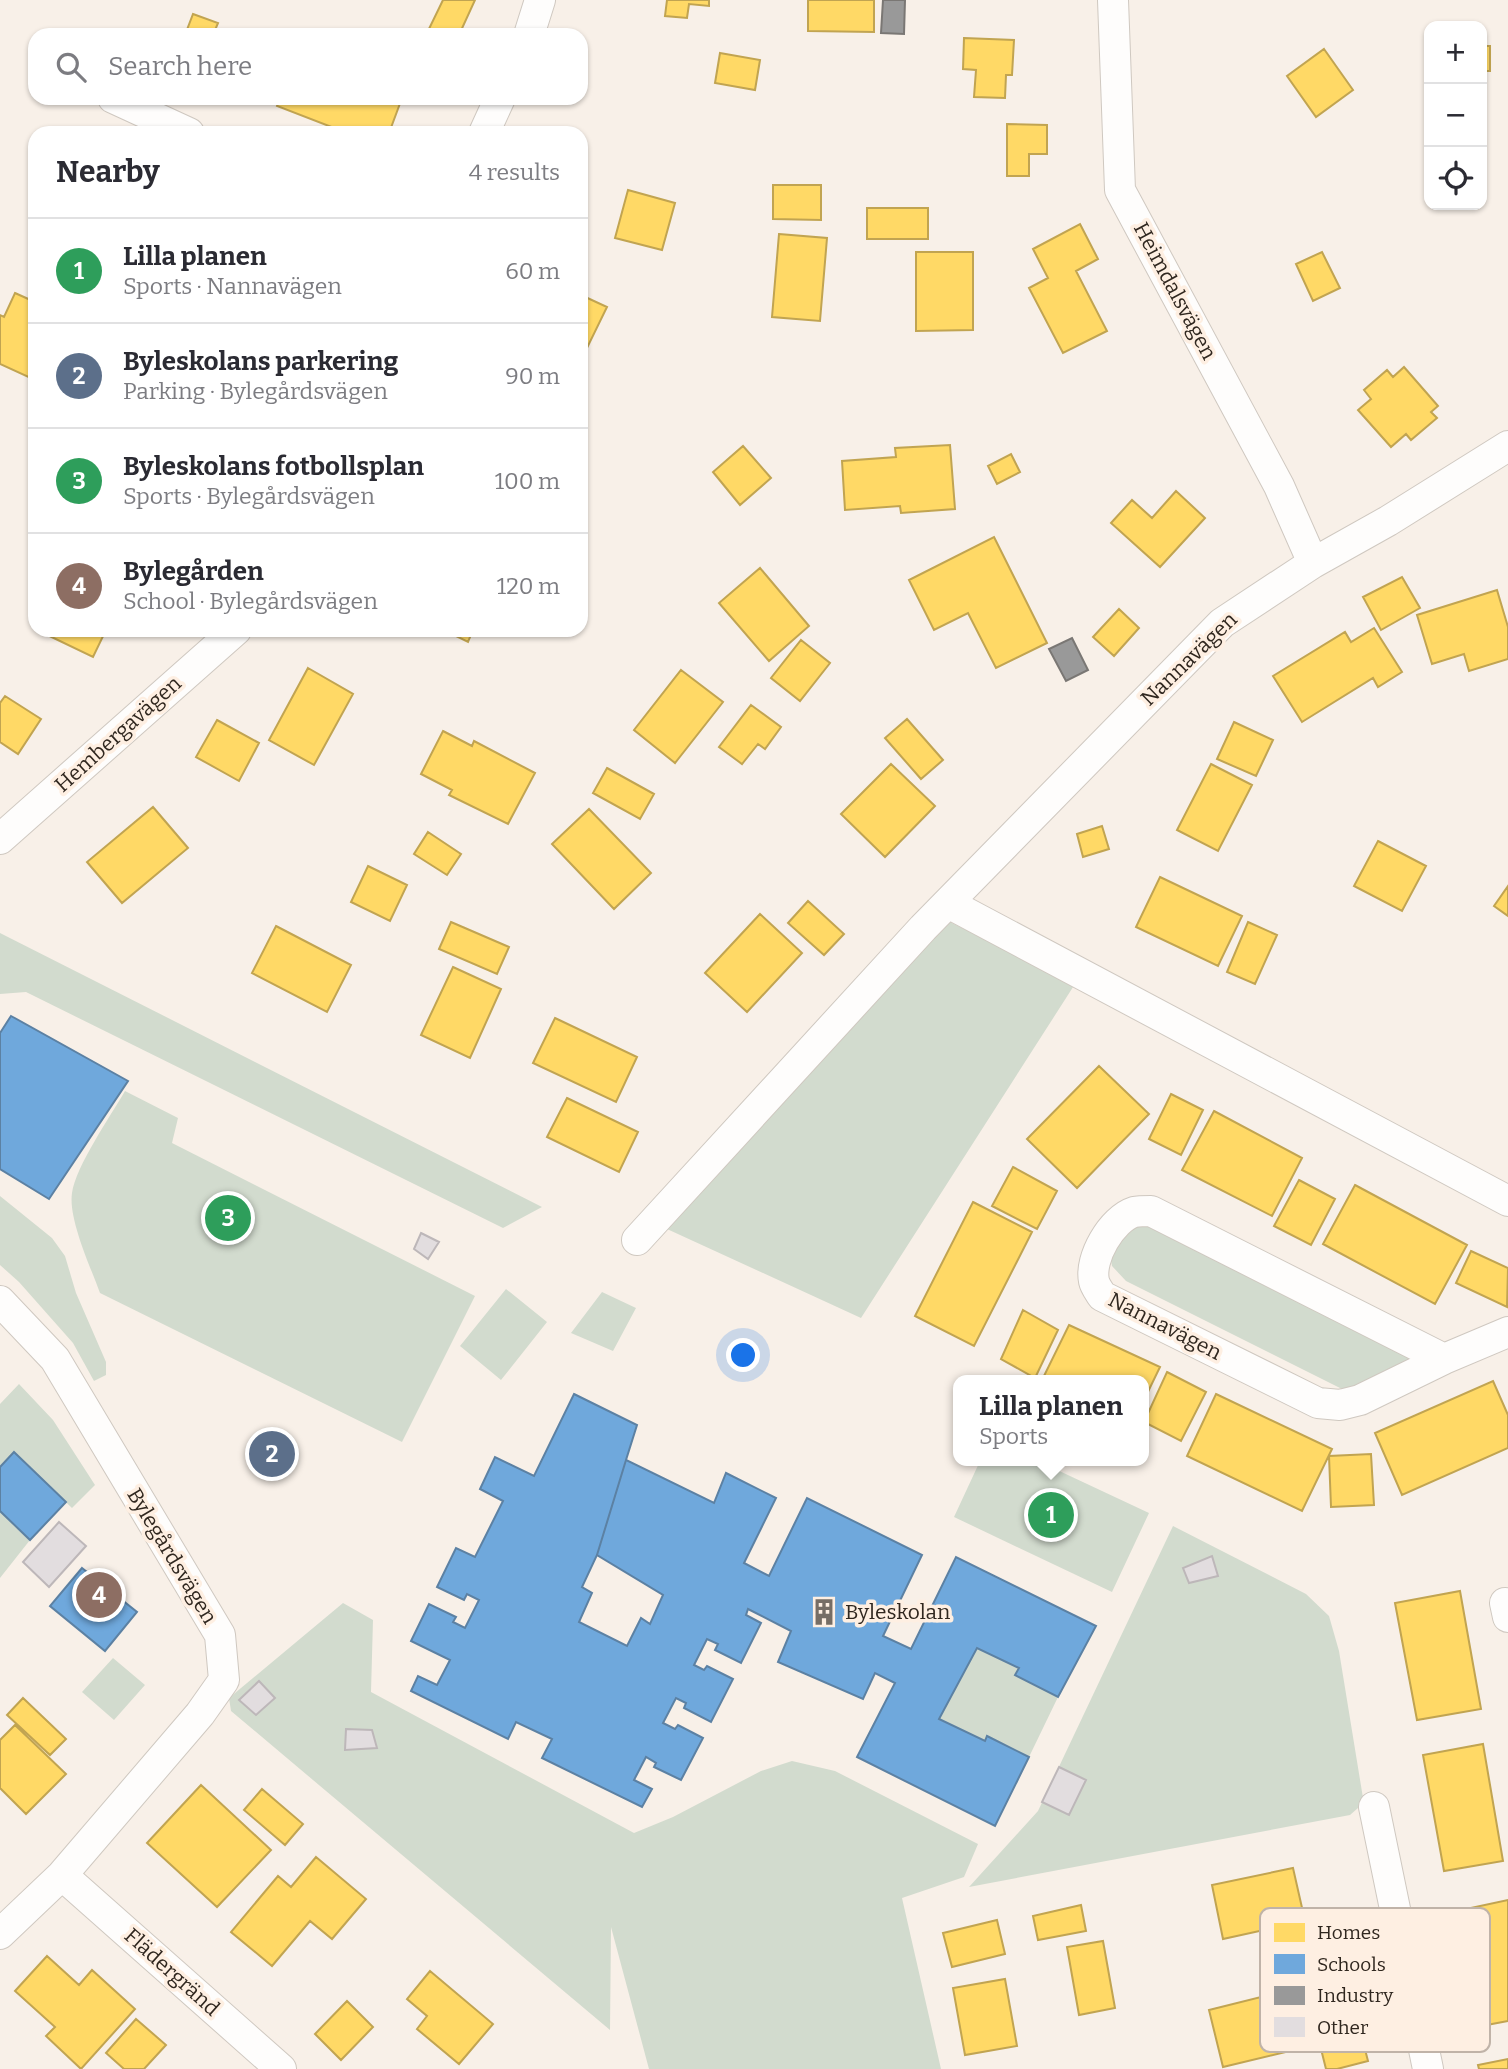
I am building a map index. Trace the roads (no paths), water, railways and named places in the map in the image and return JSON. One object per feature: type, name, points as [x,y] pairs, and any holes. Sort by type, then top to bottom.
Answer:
[{"type":"street","points":[[531,28],[540,0]]},
{"type":"street","name":"Heimdalsvägen","points":[[1113,0],[1121,190],[1279,486],[1313,563]]},
{"type":"street","points":[[128,105],[174,126]]},
{"type":"street","points":[[487,126],[497,105]]},
{"type":"street","name":"Nannavägen","points":[[637,1240],[948,903],[1222,622],[1313,563],[1388,521],[1508,446]]},
{"type":"street","name":"Hembergavägen","points":[[0,839],[228,637]]},
{"type":"street","points":[[948,903],[1508,1201]]},
{"type":"street","name":"Nannavägen","points":[[1444,1359],[1151,1211],[1134,1212],[1118,1221],[1103,1239],[1093,1272],[1094,1284],[1102,1296],[1318,1404],[1340,1405],[1360,1400],[1444,1359],[1508,1332]]},
{"type":"street","name":"Bylegårdsvägen","points":[[0,1301],[55,1359],[220,1634],[223,1680],[201,1714],[62,1875],[0,1934]]},
{"type":"street","points":[[1374,1807],[1395,1908]]},
{"type":"street","name":"Flädergränd","points":[[62,1875],[281,2069]]},
{"type":"place","name":"Byleskolans fotbollsplan","points":[[228,1218]]},
{"type":"place","name":"Byleskolans parkering","points":[[272,1454]]},
{"type":"place","name":"Lilla planen","points":[[1051,1515]]},
{"type":"place","name":"Bylegården","points":[[99,1595]]},
{"type":"place","name":"Byleskolan","points":[[824,1612]]}]
